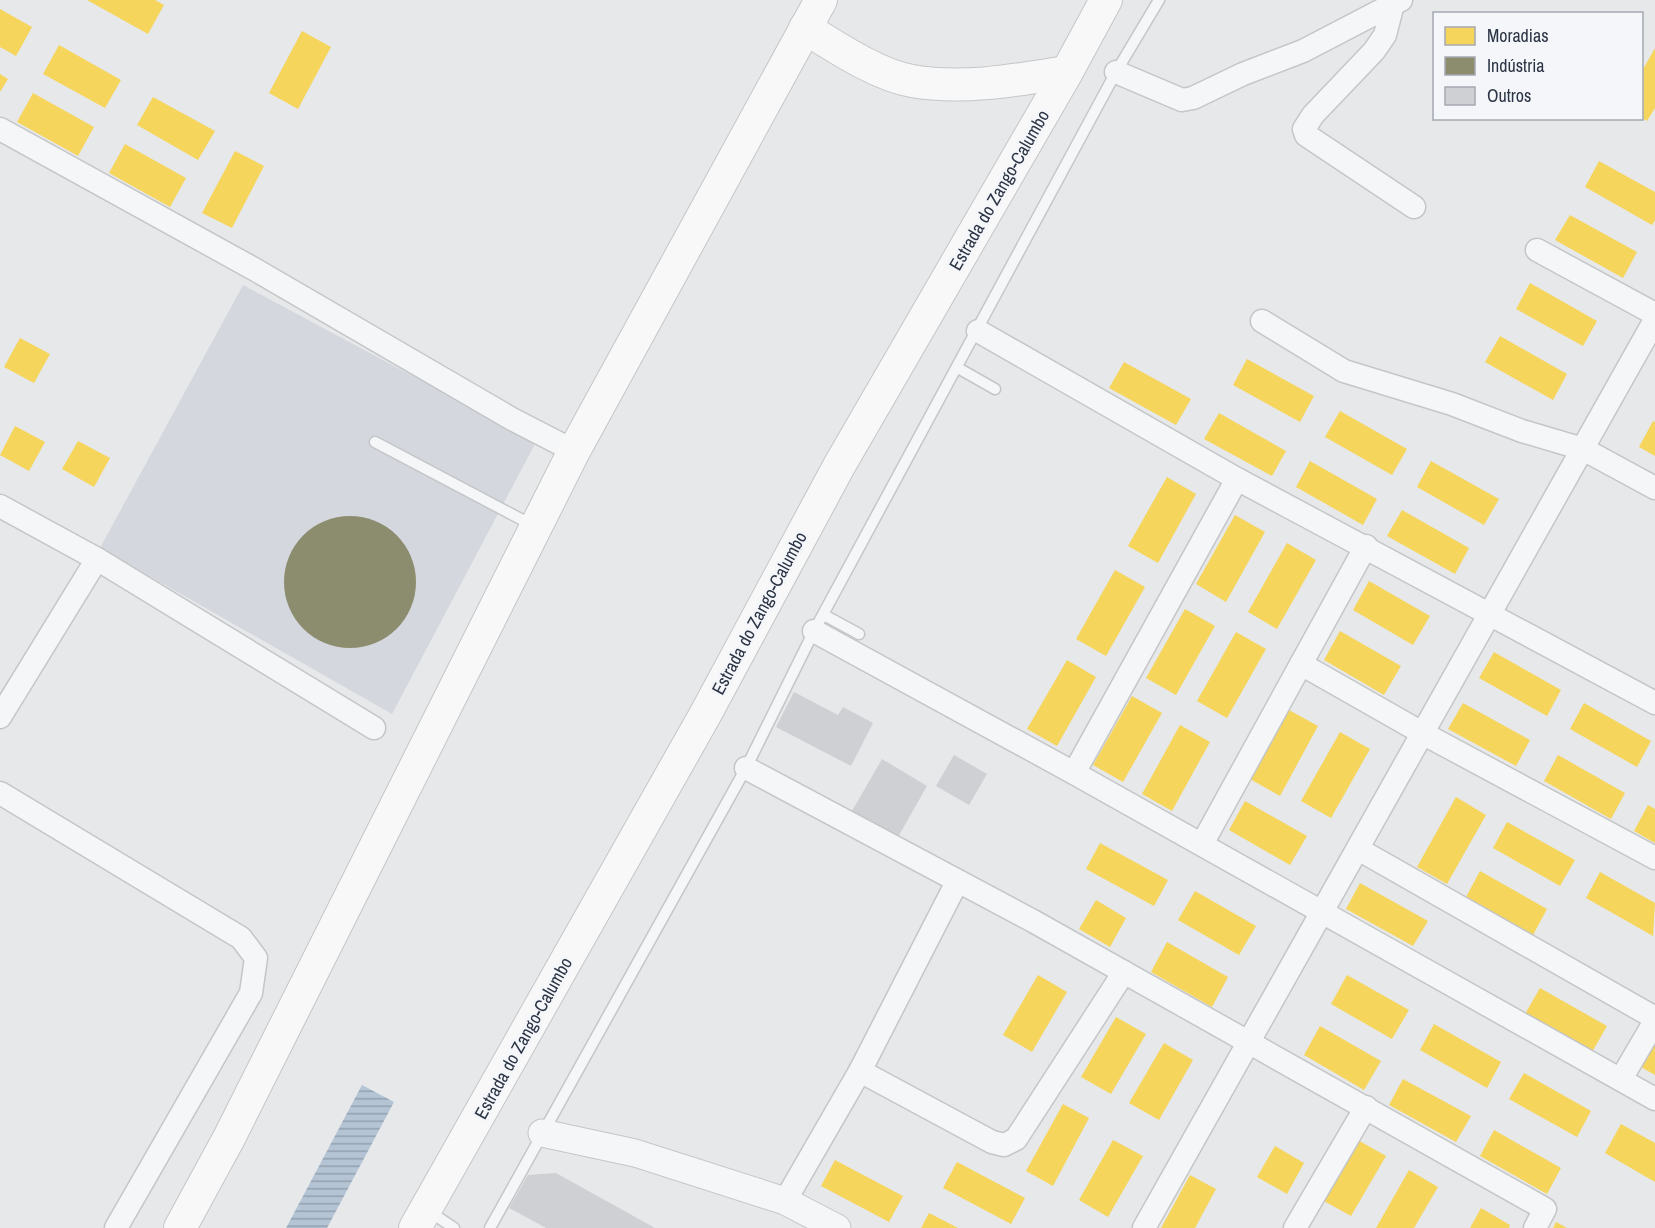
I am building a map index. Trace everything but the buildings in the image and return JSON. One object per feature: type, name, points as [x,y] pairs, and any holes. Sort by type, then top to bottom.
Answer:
[{"type":"main road","points":[[180,1228],[229,1138],[573,451],[821,0]]},
{"type":"main road","name":"Estrada do Zango-Calumbo","points":[[420,1219],[705,715],[838,466],[1067,72],[1106,0]]},
{"type":"main road","points":[[806,28],[850,56],[910,81],[974,84],[1067,72]]},
{"type":"street","points":[[1116,72],[1182,100],[1193,98],[1243,74],[1303,51],[1397,2]]},
{"type":"street","points":[[1397,2],[1385,35],[1374,51],[1313,115],[1304,129],[1306,135],[1414,207]]},
{"type":"street","points":[[0,129],[244,263],[512,419],[573,451]]},
{"type":"street","points":[[1537,250],[1655,314]]},
{"type":"street","points":[[1144,1228],[1492,614],[1655,320]]},
{"type":"street","points":[[1262,321],[1344,371],[1452,404],[1522,431],[1582,449],[1655,488]]},
{"type":"street","points":[[978,331],[1237,478],[1655,703]]},
{"type":"street","points":[[1074,773],[1237,478]]},
{"type":"street","points":[[0,506],[97,559],[374,728]]},
{"type":"street","points":[[1202,844],[1366,546]]},
{"type":"street","points":[[0,717],[97,559]]},
{"type":"street","points":[[819,623],[1074,773],[1655,1099]]},
{"type":"street","points":[[1301,664],[1424,734],[1655,858]]},
{"type":"street","points":[[747,768],[1124,972],[1248,1044],[1366,1107],[1545,1209],[1535,1228]]},
{"type":"street","points":[[0,793],[241,938],[256,958],[251,993],[116,1228]]},
{"type":"street","points":[[1358,849],[1655,1020],[1622,1079]]},
{"type":"street","points":[[785,1201],[860,1071],[957,882]]},
{"type":"street","points":[[860,1071],[992,1142],[1004,1145],[1016,1139],[1124,972]]},
{"type":"street","points":[[1295,1228],[1366,1107]]},
{"type":"street","points":[[542,1133],[634,1153],[785,1201],[837,1228]]},
{"type":"lane","points":[[490,1228],[747,768],[819,623],[1116,72],[1159,0]]},
{"type":"lane","points":[[958,368],[995,389]]},
{"type":"lane","points":[[375,442],[536,528]]},
{"type":"lane","points":[[819,623],[859,634]]},
{"type":"lane","points":[[420,1219],[454,1228]]},
{"type":"shaded area","points":[[243,285],[536,442],[392,714],[100,548]]},
{"type":"water","points":[[362,1085],[394,1102],[327,1228],[286,1228]]}]
